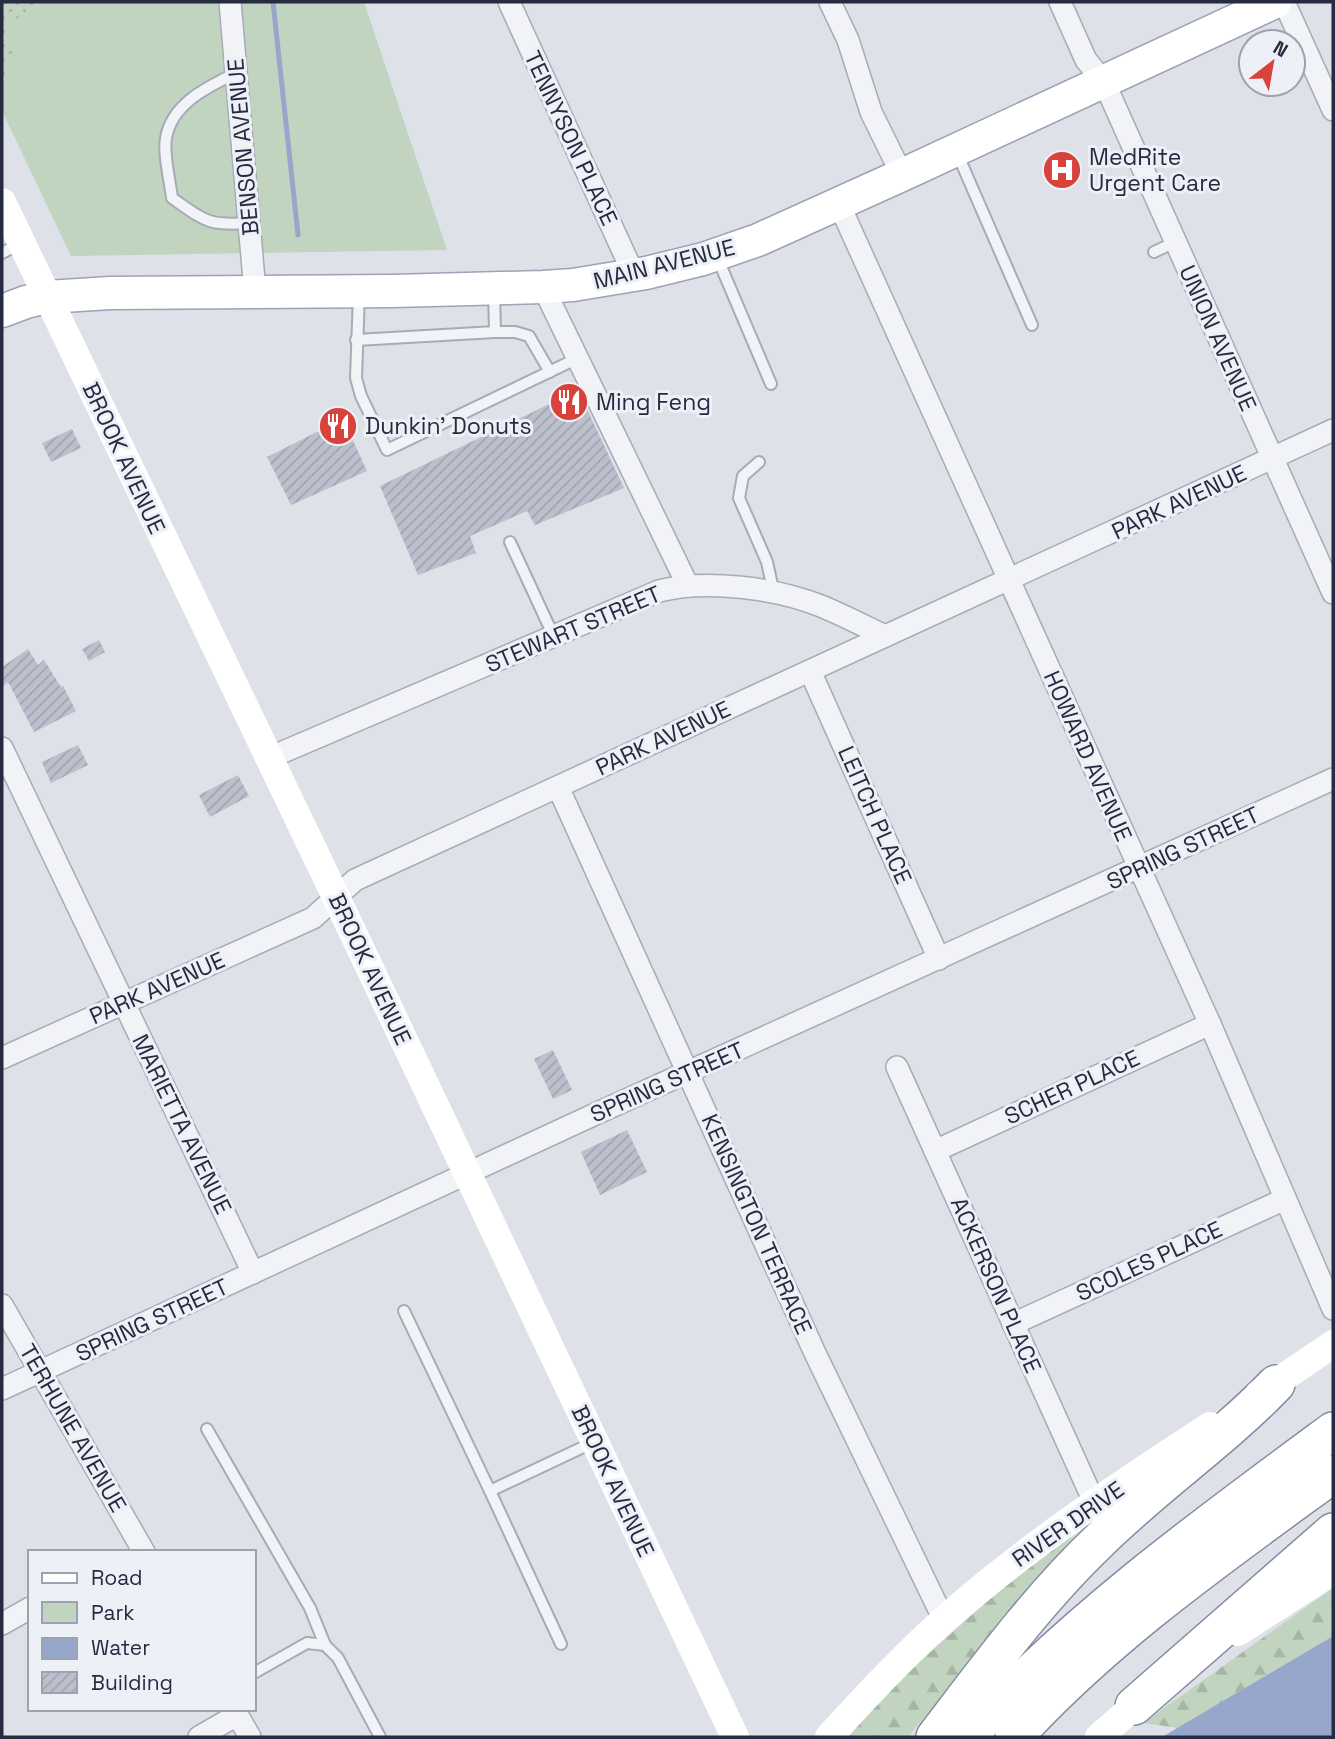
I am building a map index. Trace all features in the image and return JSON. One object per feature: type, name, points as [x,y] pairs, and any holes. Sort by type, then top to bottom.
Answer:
[{"type":"highway","points":[[935,1737],[1023,1624],[1097,1542],[1150,1493],[1233,1426],[1276,1384]]},
{"type":"highway","points":[[967,1737],[1090,1617],[1189,1538],[1333,1431]]},
{"type":"highway","points":[[1014,1737],[1066,1684],[1150,1612],[1333,1474]]},
{"type":"highway","points":[[1133,1706],[1333,1532]]},
{"type":"main road","name":"MAIN AVENUE","points":[[2,311],[47,298],[110,293],[359,292],[544,287],[634,275],[716,255],[758,240],[1275,2]]},
{"type":"main road","name":"BROOK AVENUE","points":[[2,202],[11,248],[47,298],[336,897],[735,1737]]},
{"type":"main road","name":"RIVER DRIVE","points":[[829,1737],[881,1681],[944,1620],[1019,1558],[1333,1343]]},
{"type":"main road","points":[[1099,1737],[1133,1706],[1195,1660],[1333,1571]]},
{"type":"street","name":"BENSON AVENUE","points":[[230,2],[255,292]]},
{"type":"street","name":"TENNYSON PLACE","points":[[509,2],[634,275]]},
{"type":"street","points":[[830,2],[848,40],[871,112],[902,175]]},
{"type":"street","name":"UNION AVENUE","points":[[1060,2],[1086,60],[1104,82],[1333,593]]},
{"type":"street","points":[[1284,2],[1333,110]]},
{"type":"street","name":"HOWARD AVENUE","points":[[839,204],[1210,1024],[1333,1308]]},
{"type":"street","points":[[544,287],[688,586]]},
{"type":"street","name":"PARK AVENUE","points":[[2,1058],[313,918],[355,880],[1333,430]]},
{"type":"street","name":"STEWART STREET","points":[[269,758],[659,591],[688,586],[712,586],[774,594],[819,606],[885,636]]},
{"type":"street","name":"LEITCH PLACE","points":[[810,671],[939,960]]},
{"type":"street","name":"MARIETTA AVENUE","points":[[2,748],[253,1273]]},
{"type":"street","name":"SPRING STREET","points":[[2,1389],[1333,779]]},
{"type":"street","name":"KENSINGTON TERRACE","points":[[558,787],[814,1351],[944,1620]]},
{"type":"street","name":"SCHER PLACE","points":[[935,1151],[1210,1024]]},
{"type":"street","name":"ACKERSON PLACE","points":[[897,1066],[1095,1504]]},
{"type":"street","name":"SCOLES PLACE","points":[[1013,1324],[1285,1199]]},
{"type":"street","name":"TERHUNE AVENUE","points":[[2,1305],[41,1371],[136,1549]]},
{"type":"street","points":[[2,1624],[28,1609]]},
{"type":"street","points":[[199,1737],[235,1712],[250,1737]]},
{"type":"lane","points":[[236,73],[196,94],[171,120],[165,140],[172,198],[196,216],[218,225],[249,223]]},
{"type":"lane","points":[[956,150],[1032,325]]},
{"type":"lane","points":[[1154,252],[1175,242]]},
{"type":"lane","points":[[716,255],[771,384]]},
{"type":"lane","points":[[494,288],[495,332]]},
{"type":"lane","points":[[359,292],[356,378],[361,396],[387,450],[578,358]]},
{"type":"lane","points":[[356,340],[515,332],[529,336],[550,372]]},
{"type":"lane","points":[[759,462],[743,476],[739,498],[767,562],[774,594]]},
{"type":"lane","points":[[510,542],[554,638]]},
{"type":"lane","points":[[404,1311],[561,1644]]},
{"type":"lane","points":[[207,1429],[310,1608],[325,1645],[338,1658],[380,1737]]},
{"type":"lane","points":[[490,1491],[594,1442]]},
{"type":"lane","points":[[256,1672],[307,1643],[325,1645]]},
{"type":"green space","points":[[2,2],[37,2],[2,85]]},
{"type":"green space","points":[[37,2],[364,2],[447,250],[71,256],[2,111],[2,85],[14,55],[3,23],[32,13]]},
{"type":"green space","points":[[1080,1528],[908,1737],[846,1737],[876,1701],[1042,1552]]},
{"type":"green space","points":[[1333,1588],[1333,1636],[1178,1728],[1143,1723]]},
{"type":"water","points":[[1333,1636],[1333,1737],[1162,1737]]},
{"type":"building","points":[[578,390],[624,488],[535,525],[527,511],[470,536],[476,553],[418,575],[380,486]]},
{"type":"building","points":[[343,419],[367,471],[291,505],[267,457]]},
{"type":"building","points":[[72,429],[81,448],[51,462],[42,443]]},
{"type":"building","points":[[99,640],[105,652],[89,661],[82,649]]},
{"type":"building","points":[[28,649],[38,665],[44,660],[61,687],[63,686],[76,711],[34,732],[8,682],[2,687],[2,667]]},
{"type":"building","points":[[78,745],[88,765],[51,783],[42,762]]},
{"type":"building","points":[[238,775],[249,796],[210,817],[199,795]]},
{"type":"building","points":[[553,1050],[572,1090],[553,1099],[534,1059]]},
{"type":"building","points":[[627,1130],[647,1172],[600,1195],[581,1152]]},
{"type":"waterway","points":[[273,2],[298,235]]},
{"type":"place","name":"MedRite Urgent Care","points":[[1062,170]]},
{"type":"place","name":"Ming Feng","points":[[569,402]]},
{"type":"place","name":"Dunkin' Donuts","points":[[338,426]]}]
